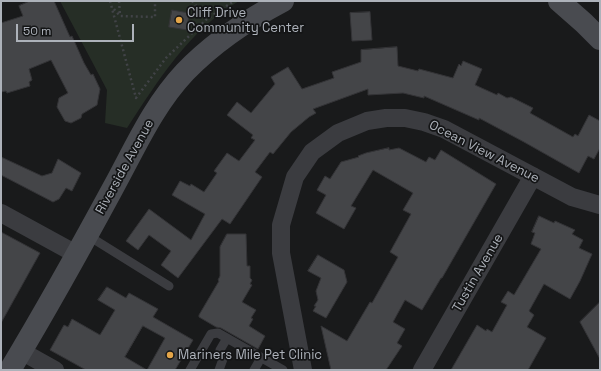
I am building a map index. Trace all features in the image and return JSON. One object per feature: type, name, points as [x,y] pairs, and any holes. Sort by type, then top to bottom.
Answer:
[{"type":"main road","name":"Riverside Avenue","points":[[10,370],[82,245],[146,126],[176,83],[226,35],[255,16],[283,1]]},
{"type":"main road","points":[[559,1],[600,39]]},
{"type":"street","name":"Ocean View Avenue","points":[[303,370],[281,253],[281,226],[295,177],[312,152],[338,133],[367,121],[386,118],[405,118],[424,122],[444,129],[572,197],[600,205]]},
{"type":"street","name":"Tustin Avenue","points":[[422,370],[533,176]]},
{"type":"street","points":[[1,213],[82,245]]},
{"type":"street","points":[[21,351],[54,370]]},
{"type":"lane","points":[[82,245],[169,286]]},
{"type":"lane","points":[[190,370],[211,334],[218,333],[283,370]]},
{"type":"lane","points":[[219,370],[223,359],[220,350],[227,338]]},
{"type":"lane","points":[[254,370],[261,358]]},
{"type":"path","points":[[110,1],[136,98],[166,58],[207,19],[234,1]]},
{"type":"path","points":[[120,1],[120,16]]},
{"type":"path","points":[[112,8],[120,16],[155,16],[155,1]]},
{"type":"path","points":[[192,1],[207,19]]},
{"type":"shaded area","points":[[60,1],[239,1],[205,26],[190,42],[163,75],[127,128],[105,123],[107,90]]},
{"type":"building","points":[[30,1],[54,1],[70,37],[72,36],[84,63],[91,75],[93,74],[100,89],[97,105],[82,114],[81,118],[71,123],[65,121],[57,107],[59,98],[68,93],[51,60],[29,69],[32,80],[29,82],[30,86],[7,93],[6,91],[1,92],[1,23],[23,16],[19,6]]},
{"type":"building","name":"Cliff Drive Community Center","points":[[172,10],[189,13],[187,30],[169,27]]},
{"type":"building","points":[[370,12],[372,40],[352,41],[350,13]]},
{"type":"building","points":[[397,47],[398,66],[418,71],[419,69],[453,78],[459,64],[461,66],[463,61],[482,69],[475,85],[497,95],[498,93],[507,98],[511,97],[533,108],[530,113],[573,137],[575,134],[578,136],[589,115],[600,121],[600,148],[594,159],[588,156],[579,173],[479,118],[479,120],[424,96],[424,98],[403,93],[368,95],[368,89],[313,109],[316,113],[291,132],[273,154],[270,152],[255,172],[262,177],[230,224],[222,219],[178,278],[161,265],[171,251],[149,235],[138,250],[126,241],[149,209],[191,240],[205,214],[172,195],[180,181],[190,186],[191,184],[204,192],[217,173],[214,171],[227,153],[239,161],[255,140],[251,138],[253,135],[227,115],[237,102],[251,113],[275,84],[271,77],[288,67],[302,89],[334,78],[332,72],[361,62],[361,50]]},
{"type":"building","points":[[389,148],[389,150],[399,148],[426,162],[429,157],[435,160],[441,150],[496,184],[422,310],[405,300],[393,322],[405,329],[397,343],[402,346],[386,370],[331,370],[321,326],[347,341],[370,302],[372,303],[398,257],[390,252],[411,214],[403,210],[413,193],[373,170],[351,206],[356,208],[344,229],[316,213],[326,195],[317,190],[325,176],[330,179],[341,162],[359,157],[358,156],[366,153]]},
{"type":"building","points":[[1,157],[42,176],[52,173],[58,159],[81,173],[72,191],[66,188],[59,199],[53,202],[1,175]]},
{"type":"building","points":[[539,216],[575,230],[572,234],[583,240],[579,248],[592,254],[570,299],[544,284],[529,311],[534,315],[527,327],[546,338],[528,370],[451,370],[477,325],[486,331],[487,329],[492,332],[507,305],[501,302],[508,291],[514,295],[541,249],[531,244],[535,233],[532,232]]},
{"type":"building","points":[[1,232],[40,253],[1,323]]},
{"type":"building","points":[[227,234],[246,234],[247,266],[250,266],[250,278],[252,280],[250,284],[252,285],[242,302],[256,310],[251,318],[253,319],[249,326],[265,336],[258,349],[199,317],[219,281],[220,247]]},
{"type":"building","points":[[318,255],[344,270],[347,282],[326,318],[313,311],[318,300],[316,291],[321,278],[308,271]]},
{"type":"building","points":[[107,287],[126,298],[129,293],[158,309],[153,317],[193,340],[175,370],[147,370],[86,370],[50,350],[64,325],[68,327],[72,319],[100,335],[115,310],[98,300]],"holes":[[[143,326],[165,338],[147,370],[125,357]]]},
{"type":"building","points":[[600,302],[600,359],[580,322]]},
{"type":"place","name":"Cliff Drive Community Center","points":[[179,20]]},
{"type":"place","name":"Mariners Mile Pet Clinic","points":[[170,355]]}]
